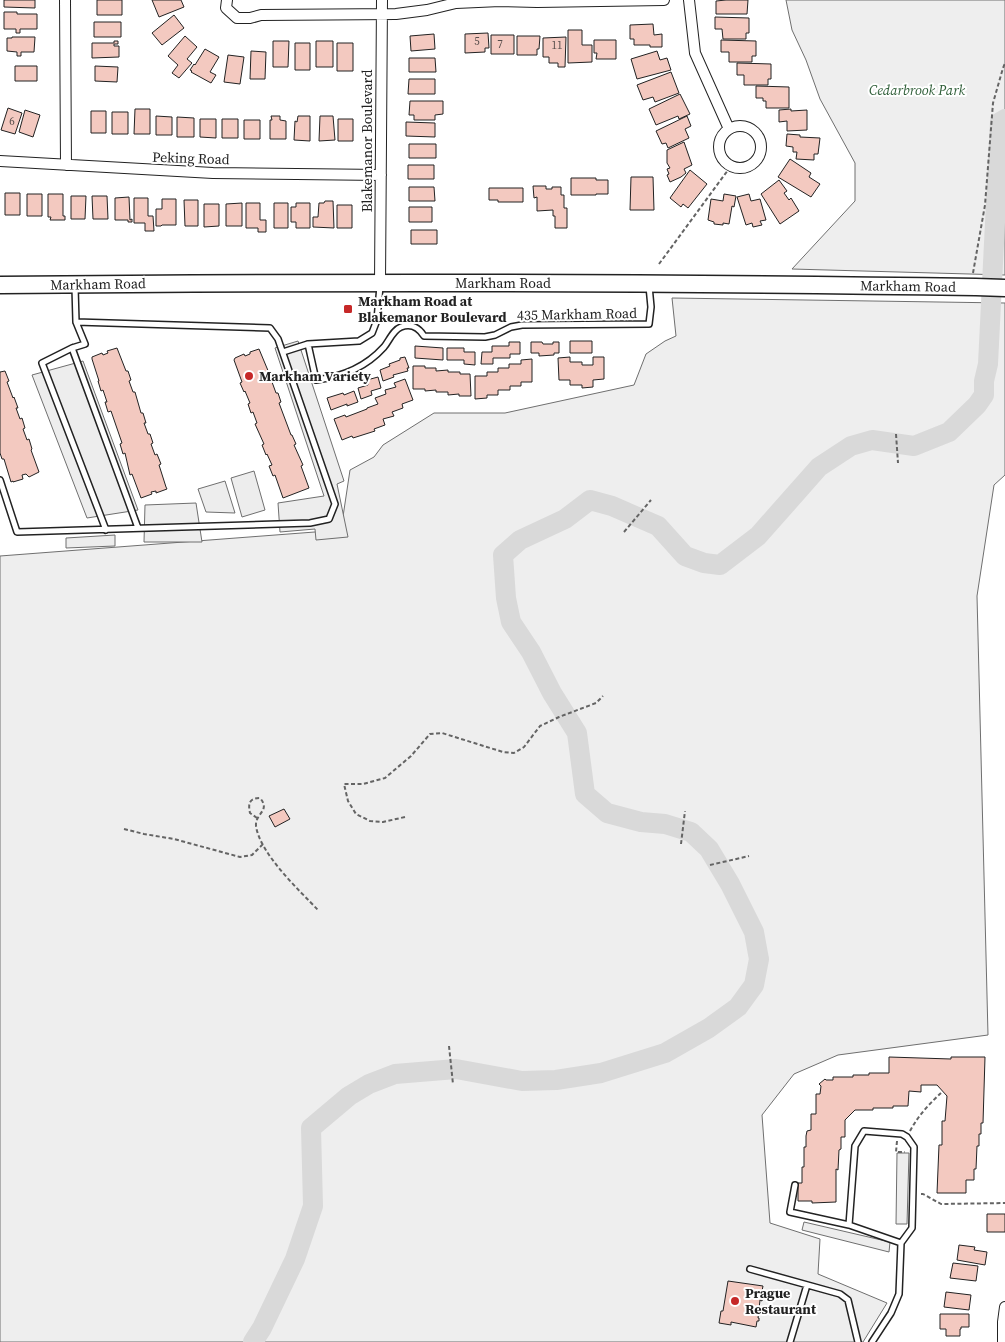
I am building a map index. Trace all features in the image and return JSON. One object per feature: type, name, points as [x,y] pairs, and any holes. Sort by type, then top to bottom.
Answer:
[{"type":"main road","name":"Markham Road","points":[[0,285],[757,283],[975,280],[1005,288]]},
{"type":"street","points":[[66,0],[66,165]]},
{"type":"street","points":[[226,0],[226,8],[237,18],[250,18],[261,15],[382,15],[427,10],[456,3],[500,1],[664,0]]},
{"type":"street","name":"Blakemanor Boulevard","points":[[380,283],[382,0]]},
{"type":"street","points":[[689,0],[695,53],[729,128]]},
{"type":"street","points":[[743,125],[756,132],[760,138],[761,153],[752,165],[738,168],[725,163],[719,151],[719,145],[720,138],[729,128],[743,125]]},
{"type":"street","name":"Peking Road","points":[[0,161],[213,173],[381,175]]},
{"type":"street","points":[[1003,1342],[1005,1307]]},
{"type":"lane","points":[[283,352],[308,344],[359,341],[372,333],[377,320],[380,283]]},
{"type":"lane","name":"435 Markham Road","points":[[308,344],[316,380],[338,376],[359,367],[378,353],[397,329],[404,326],[417,328],[424,336],[481,337],[491,336],[511,327],[522,325],[649,324],[651,307],[649,283]]},
{"type":"lane","points":[[75,284],[76,322],[85,344],[72,348],[42,364],[106,530]]},
{"type":"lane","points":[[0,480],[16,532],[310,523],[328,518],[335,504],[283,352],[278,339],[270,328],[76,322]]},
{"type":"lane","points":[[72,348],[138,528]]},
{"type":"lane","points":[[849,1225],[855,1146],[864,1131],[902,1134],[907,1137],[914,1147],[912,1228],[901,1243],[900,1294],[891,1313],[872,1342]]},
{"type":"lane","points":[[795,1185],[790,1212],[849,1225],[901,1243]]},
{"type":"lane","points":[[750,1269],[840,1294],[848,1300],[858,1342]]},
{"type":"lane","points":[[790,1342],[807,1285]]},
{"type":"path","points":[[975,280],[985,206],[992,103],[1005,63]]},
{"type":"path","points":[[659,264],[731,166]]},
{"type":"path","points":[[896,434],[898,463]]},
{"type":"path","points":[[624,532],[651,500]]},
{"type":"path","points":[[405,817],[384,822],[370,821],[356,814],[348,801],[344,784],[363,784],[385,778],[411,756],[430,734],[442,732],[503,752],[514,753],[524,747],[540,726],[596,703],[603,696]]},
{"type":"path","points":[[257,818],[250,813],[249,806],[254,798],[260,798],[264,802],[264,809],[257,818],[256,826],[263,844],[277,866],[318,910]]},
{"type":"path","points":[[681,844],[685,811]]},
{"type":"path","points":[[124,829],[174,839],[240,857],[252,855],[263,844]]},
{"type":"path","points":[[710,865],[749,856]]},
{"type":"path","points":[[449,1046],[454,1084]]},
{"type":"path","points":[[907,1137],[923,1112],[941,1093]]},
{"type":"path","points":[[913,1194],[923,1194],[941,1204],[1005,1203]]},
{"type":"green space","name":"Cedarbrook Park","points":[[786,0],[1005,0],[1005,275],[792,269],[855,201],[855,163],[820,99],[806,60],[792,30]]},
{"type":"green space","points":[[672,298],[1005,303],[1005,475],[994,485],[977,596],[988,1035],[838,1055],[794,1074],[762,1115],[770,1223],[820,1239],[818,1274],[887,1303],[863,1342],[0,1342],[0,556],[341,530],[350,470],[374,457],[383,445],[434,413],[505,413],[634,385],[646,354],[676,336]]},
{"type":"shaded area","points":[[298,341],[344,481],[337,484],[348,537],[316,540],[315,529],[280,532],[278,503],[324,496],[275,348]]},
{"type":"shaded area","points":[[83,361],[138,510],[87,518],[32,375]]},
{"type":"shaded area","points":[[254,471],[265,510],[242,517],[231,478]]},
{"type":"shaded area","points":[[225,481],[235,513],[206,512],[198,489]]},
{"type":"shaded area","points":[[196,503],[202,542],[144,542],[145,505]]},
{"type":"shaded area","points":[[115,535],[115,546],[66,548],[66,538]]},
{"type":"shaded area","points":[[897,1153],[909,1153],[907,1224],[896,1224]]},
{"type":"shaded area","points":[[804,1222],[890,1242],[889,1252],[802,1230]]},
{"type":"building","points":[[4,0],[35,0],[35,8],[4,7]]},
{"type":"building","points":[[97,0],[122,0],[122,15],[97,15]]},
{"type":"building","points":[[152,0],[181,0],[184,7],[159,17]]},
{"type":"building","points":[[748,0],[747,14],[716,14],[716,1]]},
{"type":"building","points":[[4,12],[37,14],[37,29],[20,29],[20,33],[16,33],[16,29],[4,29]]},
{"type":"building","points":[[174,15],[184,28],[162,45],[152,33]]},
{"type":"building","points":[[715,17],[749,18],[749,33],[746,33],[746,39],[723,39],[722,29],[715,29]]},
{"type":"building","points":[[94,22],[121,22],[121,37],[94,37]]},
{"type":"building","points":[[653,24],[654,35],[662,34],[662,47],[634,45],[634,39],[630,39],[630,25]]},
{"type":"building","points":[[568,30],[582,30],[582,45],[592,45],[592,62],[568,63]]},
{"type":"building","points":[[488,33],[489,48],[485,48],[485,52],[465,53],[465,34]]},
{"type":"building","points":[[434,34],[435,49],[411,51],[410,36]]},
{"type":"building","points":[[491,35],[514,35],[514,54],[491,54]]},
{"type":"building","points":[[185,36],[197,47],[187,59],[192,63],[179,78],[172,73],[178,65],[168,56]]},
{"type":"building","points":[[517,36],[540,36],[537,55],[517,55]]},
{"type":"building","points":[[35,37],[34,52],[21,52],[21,56],[17,56],[17,52],[7,51],[7,38]]},
{"type":"building","points":[[566,37],[565,67],[558,67],[558,63],[549,63],[549,57],[543,57],[543,38]]},
{"type":"building","points":[[594,40],[616,40],[616,59],[596,59],[597,53],[594,53]]},
{"type":"building","points":[[721,40],[756,41],[756,56],[752,56],[752,62],[729,62],[729,52],[721,52]]},
{"type":"building","points":[[114,41],[118,41],[118,44],[114,44],[114,46],[119,46],[119,57],[92,58],[92,43],[114,43]]},
{"type":"building","points":[[273,41],[289,41],[288,67],[273,67]]},
{"type":"building","points":[[316,41],[333,41],[333,67],[316,67]]},
{"type":"building","points":[[295,43],[310,43],[310,70],[295,70]]},
{"type":"building","points":[[337,43],[353,43],[353,71],[337,71]]},
{"type":"building","points":[[205,49],[219,57],[210,72],[216,75],[211,83],[190,70]]},
{"type":"building","points":[[251,51],[266,52],[265,79],[250,79]]},
{"type":"building","points":[[657,51],[660,60],[667,58],[671,70],[637,79],[631,59]]},
{"type":"building","points":[[228,55],[244,57],[240,84],[224,82]]},
{"type":"building","points":[[409,58],[435,58],[436,72],[409,72]]},
{"type":"building","points":[[737,63],[771,64],[771,79],[768,79],[768,85],[744,85],[744,75],[737,75]]},
{"type":"building","points":[[15,66],[37,66],[37,81],[15,81]]},
{"type":"building","points":[[95,66],[118,67],[117,82],[95,81]]},
{"type":"building","points":[[671,72],[679,93],[655,102],[653,97],[643,100],[637,85]]},
{"type":"building","points":[[409,79],[435,79],[435,94],[408,94]]},
{"type":"building","points":[[756,86],[789,87],[789,108],[766,108],[766,101],[763,101],[763,98],[756,98]]},
{"type":"building","points":[[680,94],[690,114],[679,119],[678,116],[656,125],[649,109]]},
{"type":"building","points":[[410,101],[443,101],[443,114],[435,115],[435,120],[414,120],[414,115],[409,115]]},
{"type":"building","points":[[8,108],[22,113],[15,134],[1,130]]},
{"type":"building","points":[[135,109],[150,109],[150,134],[134,134]]},
{"type":"building","points":[[791,109],[791,111],[807,110],[807,130],[787,131],[787,121],[779,122],[779,110]]},
{"type":"building","points":[[25,110],[40,115],[33,137],[19,132]]},
{"type":"building","points":[[91,111],[106,111],[106,133],[91,133]]},
{"type":"building","points":[[112,112],[128,112],[128,134],[112,134]]},
{"type":"building","points":[[156,116],[172,117],[172,135],[156,135]]},
{"type":"building","points":[[271,116],[280,116],[280,120],[286,121],[286,139],[270,139]]},
{"type":"building","points":[[298,116],[310,116],[310,141],[294,140],[295,121],[297,122]]},
{"type":"building","points":[[320,116],[333,116],[335,140],[319,141]]},
{"type":"building","points":[[687,116],[691,126],[685,129],[689,138],[668,148],[666,143],[662,144],[656,131]]},
{"type":"building","points":[[177,117],[194,118],[194,137],[177,137]]},
{"type":"building","points":[[200,119],[216,119],[216,138],[200,137]]},
{"type":"building","points":[[222,119],[238,119],[238,138],[222,138]]},
{"type":"building","points":[[338,119],[353,119],[353,141],[338,141]]},
{"type":"building","points":[[244,120],[260,120],[260,139],[244,139]]},
{"type":"building","points":[[406,122],[435,123],[435,137],[406,136]]},
{"type":"building","points":[[787,134],[820,138],[818,154],[814,154],[814,160],[796,159],[797,152],[793,152],[793,147],[786,146]]},
{"type":"building","points":[[684,142],[692,165],[684,169],[686,173],[681,177],[670,182],[667,175],[669,174],[667,169],[670,168],[667,163],[667,150]]},
{"type":"building","points":[[409,144],[436,144],[436,158],[409,158]]},
{"type":"building","points":[[790,159],[811,173],[809,177],[820,184],[811,197],[778,177]]},
{"type":"building","points":[[408,165],[434,165],[434,179],[408,179]]},
{"type":"building","points":[[690,170],[707,184],[688,208],[683,204],[681,207],[670,198]]},
{"type":"building","points":[[631,177],[653,177],[654,210],[630,210]]},
{"type":"building","points":[[571,178],[608,180],[608,194],[571,195]]},
{"type":"building","points":[[779,180],[787,191],[784,193],[789,200],[791,198],[799,211],[780,224],[761,194]]},
{"type":"building","points":[[533,186],[546,186],[546,189],[561,187],[561,195],[564,195],[564,208],[567,208],[567,228],[555,228],[553,210],[537,211],[537,197],[534,198]]},
{"type":"building","points":[[409,187],[434,187],[435,201],[409,201]]},
{"type":"building","points":[[489,188],[523,188],[523,202],[489,200]]},
{"type":"building","points":[[5,193],[20,193],[20,215],[5,215]]},
{"type":"building","points":[[27,194],[42,194],[42,216],[27,216]]},
{"type":"building","points":[[48,194],[63,194],[63,216],[65,216],[65,220],[50,220],[51,217],[48,217]]},
{"type":"building","points":[[724,194],[736,196],[729,224],[714,224],[714,222],[708,220],[711,199],[723,201]]},
{"type":"building","points":[[749,194],[751,201],[760,199],[766,220],[760,221],[762,225],[753,227],[752,223],[746,225],[737,197]]},
{"type":"building","points":[[71,196],[86,196],[85,219],[71,219]]},
{"type":"building","points":[[92,196],[107,196],[108,219],[93,219]]},
{"type":"building","points":[[129,197],[130,220],[132,219],[132,222],[128,222],[128,220],[115,220],[115,198]]},
{"type":"building","points":[[134,198],[148,198],[148,216],[153,216],[154,231],[145,231],[145,223],[134,223]]},
{"type":"building","points":[[162,199],[176,199],[176,225],[156,226],[156,209],[162,209]]},
{"type":"building","points":[[184,200],[198,200],[198,226],[185,226]]},
{"type":"building","points":[[325,201],[333,201],[334,228],[313,227],[313,217],[318,217],[319,203],[324,203]]},
{"type":"building","points":[[242,203],[242,226],[226,226],[226,204]]},
{"type":"building","points":[[246,203],[260,203],[260,220],[266,220],[266,232],[258,232],[258,228],[246,228]]},
{"type":"building","points":[[274,203],[288,203],[288,228],[274,228]]},
{"type":"building","points":[[296,203],[310,203],[310,228],[296,228],[296,222],[291,222],[291,207],[296,207]]},
{"type":"building","points":[[204,204],[219,204],[219,226],[204,227]]},
{"type":"building","points":[[337,205],[352,205],[352,228],[337,228]]},
{"type":"building","points":[[409,207],[432,207],[432,222],[409,222]]},
{"type":"building","points":[[411,230],[437,230],[437,244],[411,244]]},
{"type":"building","points":[[570,341],[592,341],[592,353],[570,353]]},
{"type":"building","points":[[509,342],[520,342],[520,354],[510,354],[510,358],[493,358],[493,364],[481,364],[482,352],[492,352],[492,346],[509,346]]},
{"type":"building","points":[[531,342],[553,344],[553,342],[559,342],[559,353],[539,356],[539,353],[531,353]]},
{"type":"building","points":[[415,346],[443,348],[443,360],[415,358]]},
{"type":"building","points":[[117,348],[126,371],[128,371],[131,380],[129,381],[133,392],[135,392],[141,413],[143,413],[146,423],[144,423],[148,434],[150,434],[155,455],[157,454],[161,464],[159,465],[167,489],[156,493],[156,491],[151,492],[152,494],[141,498],[132,474],[130,475],[125,453],[123,454],[120,444],[122,443],[111,411],[108,412],[105,402],[107,402],[103,390],[101,391],[92,359],[92,357],[102,353],[103,355],[108,353],[107,351]]},
{"type":"building","points":[[447,348],[464,348],[464,352],[475,352],[475,365],[464,364],[464,360],[447,360]]},
{"type":"building","points":[[259,349],[274,382],[272,382],[276,393],[278,393],[281,402],[279,403],[296,444],[294,445],[303,465],[301,466],[309,488],[283,498],[275,475],[273,476],[269,466],[272,465],[262,445],[264,444],[255,424],[257,423],[253,412],[251,413],[248,404],[250,403],[240,383],[242,382],[234,360]]},
{"type":"building","points":[[405,357],[409,368],[407,368],[408,371],[393,375],[394,377],[383,381],[380,370]]},
{"type":"building","points":[[570,357],[570,362],[582,362],[582,365],[593,365],[593,357],[604,357],[604,379],[593,380],[593,387],[582,388],[582,385],[570,385],[570,380],[559,380],[558,358]]},
{"type":"building","points":[[532,359],[532,382],[521,382],[521,386],[510,386],[510,390],[498,390],[498,395],[487,395],[487,398],[475,399],[475,376],[487,376],[487,372],[498,372],[498,368],[509,368],[509,364],[521,364],[521,360]]},
{"type":"building","points":[[413,366],[436,368],[436,371],[448,370],[448,372],[470,374],[471,396],[448,395],[448,392],[436,392],[436,390],[413,389]]},
{"type":"building","points":[[5,371],[9,381],[7,382],[18,408],[16,408],[20,419],[22,418],[25,428],[23,429],[27,440],[29,439],[39,472],[29,477],[26,474],[22,475],[23,479],[13,482],[11,482],[4,459],[2,459],[0,453],[0,372]]},
{"type":"building","points":[[378,377],[381,388],[371,391],[372,395],[361,399],[358,388],[368,385],[367,380]]},
{"type":"building","points":[[405,379],[413,400],[402,404],[403,408],[392,412],[394,416],[383,419],[385,425],[374,429],[375,431],[342,440],[334,419],[345,415],[346,417],[378,404],[375,398],[386,394],[385,390],[396,387],[394,383]]},
{"type":"building","points":[[354,391],[358,402],[331,410],[327,398]]},
{"type":"building","points":[[284,809],[290,819],[275,827],[269,816]]},
{"type":"building","points":[[889,1057],[951,1059],[951,1057],[985,1057],[983,1123],[981,1123],[981,1134],[979,1134],[979,1146],[977,1146],[974,1180],[966,1180],[966,1193],[937,1193],[939,1145],[942,1145],[942,1121],[945,1121],[947,1096],[937,1085],[921,1085],[921,1092],[909,1091],[908,1106],[855,1110],[845,1120],[845,1137],[841,1137],[838,1170],[836,1169],[836,1202],[812,1203],[812,1201],[798,1201],[798,1183],[802,1183],[802,1167],[804,1167],[804,1147],[806,1147],[807,1131],[811,1130],[811,1114],[816,1114],[816,1094],[820,1094],[821,1086],[819,1084],[825,1079],[833,1080],[833,1077],[889,1073]]},
{"type":"building","points":[[987,1214],[1005,1214],[1005,1232],[987,1232]]},
{"type":"building","points":[[959,1245],[975,1247],[974,1250],[987,1252],[985,1265],[957,1260]]},
{"type":"building","points":[[953,1263],[978,1266],[976,1281],[950,1278]]},
{"type":"building","points":[[728,1281],[763,1286],[759,1321],[757,1321],[756,1327],[731,1322],[731,1325],[719,1323]]},
{"type":"building","points":[[946,1292],[971,1295],[969,1310],[944,1307]]},
{"type":"building","points":[[940,1314],[969,1314],[969,1327],[961,1327],[960,1336],[946,1336],[946,1329],[940,1329]]},
{"type":"waterway","points":[[253,1342],[262,1328],[295,1259],[313,1206],[311,1128],[349,1096],[369,1084],[395,1074],[456,1069],[522,1081],[556,1080],[601,1073],[665,1053],[709,1028],[738,1007],[754,985],[759,959],[754,932],[730,884],[709,849],[691,832],[665,824],[641,822],[607,813],[585,794],[577,733],[552,693],[531,652],[511,622],[506,598],[503,555],[520,540],[565,519],[590,500],[612,506],[658,526],[685,556],[704,563],[720,565],[758,536],[819,467],[851,446],[872,440],[914,446],[949,432],[977,405],[984,395],[984,381],[988,364],[1000,122],[1005,119]]},
{"type":"place","name":"Markham Road at Blakemanor Boulevard","points":[[348,309]]},
{"type":"place","name":"Markham Variety","points":[[249,376]]},
{"type":"place","name":"Prague Restaurant","points":[[735,1301]]}]
